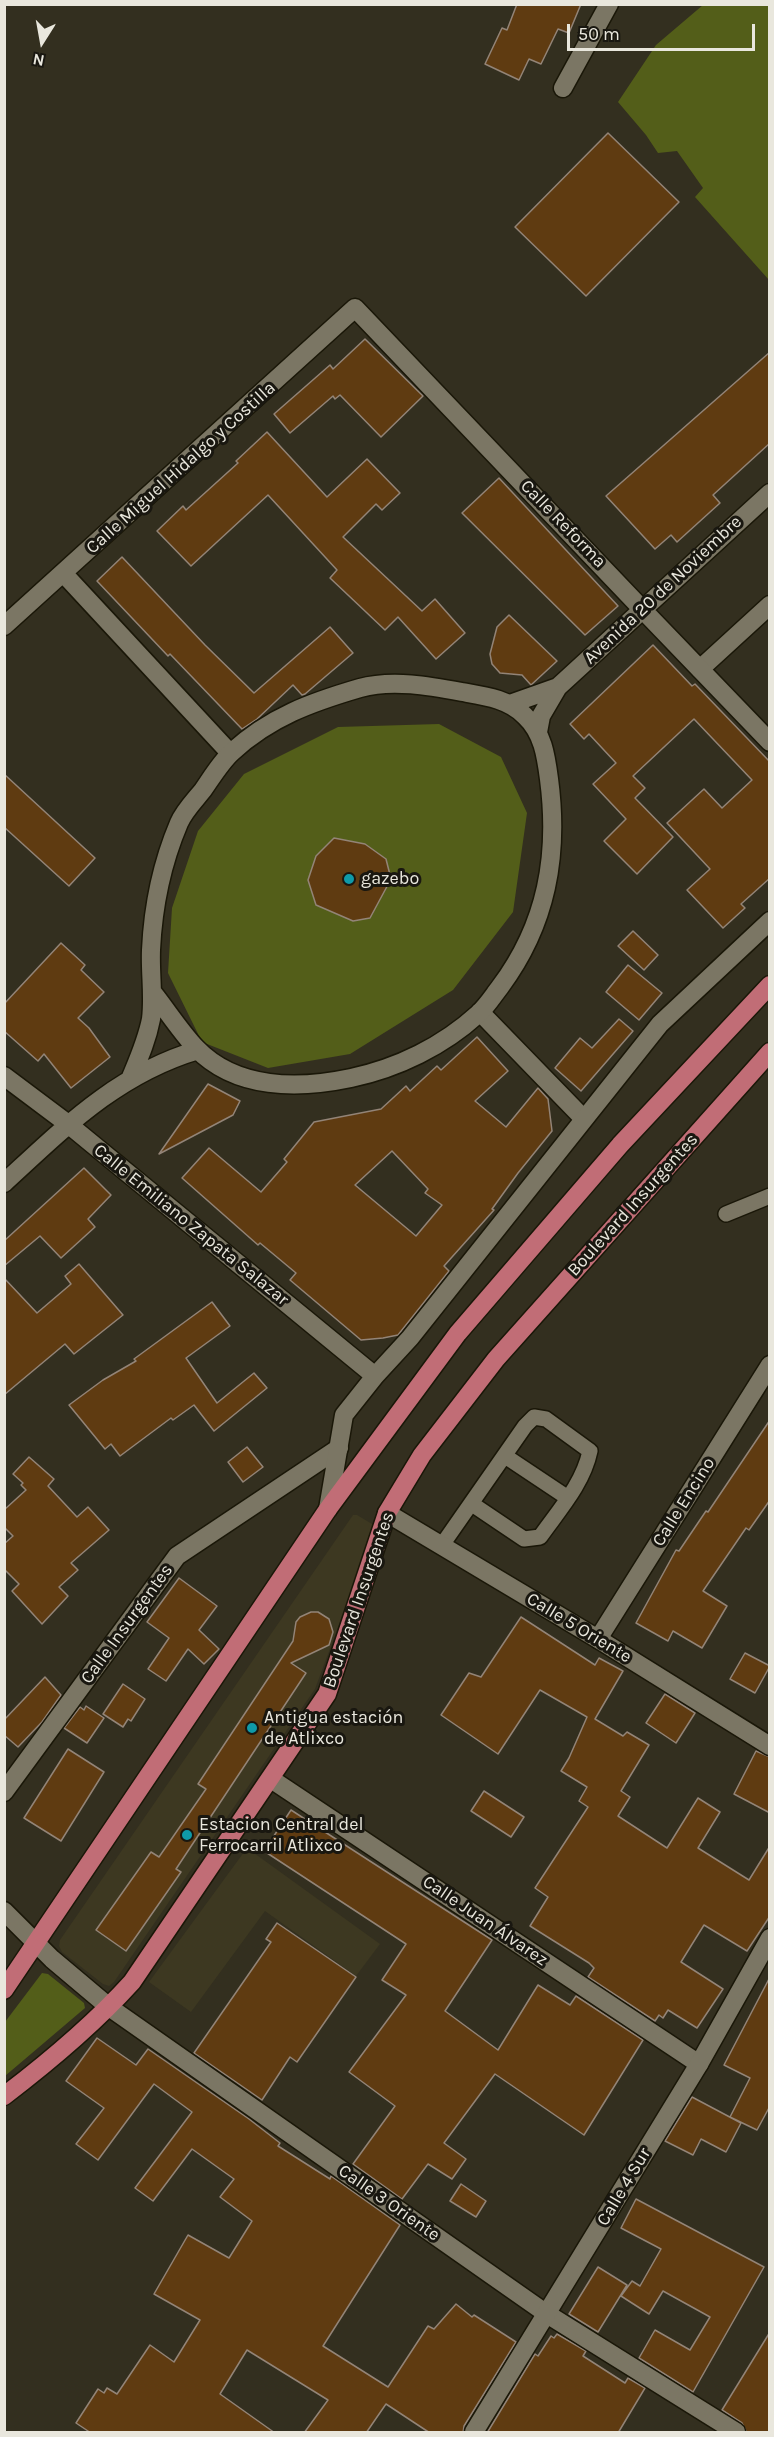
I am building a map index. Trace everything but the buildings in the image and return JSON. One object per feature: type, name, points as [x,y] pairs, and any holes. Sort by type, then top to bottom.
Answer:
[{"type":"main road","points":[[4,1990],[328,1509],[458,1333],[620,1145],[770,985]]},
{"type":"main road","name":"Boulevard Insurgentes","points":[[4,2096],[45,2064],[110,2007],[132,1982],[327,1694],[387,1513],[422,1455],[496,1359],[770,1052]]},
{"type":"street","points":[[563,88],[609,4]]},
{"type":"street","name":"Calle Miguel Hidalgo y Costilla","points":[[4,626],[355,308]]},
{"type":"street","name":"Calle Reforma","points":[[355,308],[770,742]]},
{"type":"street","name":"Avenida 20 de Noviembre","points":[[538,732],[541,716],[558,687],[770,493]]},
{"type":"street","points":[[64,574],[230,753]]},
{"type":"street","points":[[700,669],[770,605]]},
{"type":"street","points":[[425,685],[478,695],[510,704],[527,717],[538,732],[546,754],[553,811],[550,870],[535,927],[512,971],[480,1012],[429,1050],[378,1072],[327,1083],[272,1085],[228,1071],[198,1050],[154,994],[151,985],[151,950],[157,892],[180,820],[230,753],[268,723],[303,706],[370,686],[425,685]]},
{"type":"street","name":"Avenida 20 de Noviembre","points":[[510,704],[558,687]]},
{"type":"street","points":[[328,1509],[344,1415],[375,1376],[410,1338],[660,1024],[770,921]]},
{"type":"street","points":[[131,1077],[145,1044],[154,994]]},
{"type":"street","points":[[480,1012],[584,1118]]},
{"type":"street","points":[[4,1183],[68,1124],[131,1077],[155,1065],[198,1050]]},
{"type":"street","name":"Calle Emiliano Zapata Salazar","points":[[4,1076],[68,1124],[375,1376]]},
{"type":"street","name":"Calle Encino","points":[[598,1639],[770,1365]]},
{"type":"street","name":"Calle Insurgentes","points":[[4,1792],[177,1556],[339,1448]]},
{"type":"street","name":"Calle 5 Oriente","points":[[387,1513],[598,1639],[770,1746]]},
{"type":"street","name":"Calle Juan Álvarez","points":[[271,1779],[699,2064]]},
{"type":"street","name":"Calle 3 Oriente","points":[[4,1911],[52,1959],[110,2007],[547,2314],[736,2433]]},
{"type":"street","name":"Calle 4 Sur","points":[[474,2433],[699,2064],[770,1938]]},
{"type":"lane","points":[[726,1214],[770,1196]]},
{"type":"lane","points":[[442,1545],[525,1426],[534,1417],[546,1419],[590,1451],[586,1468],[540,1538],[524,1539],[472,1504]]},
{"type":"lane","points":[[504,1456],[568,1498]]},
{"type":"shaded area","points":[[353,1515],[372,1524],[374,1530],[315,1689],[114,1982],[109,1986],[103,1984],[62,1952],[59,1946],[60,1940]]},
{"type":"shaded area","points":[[247,1848],[380,1944],[356,1976],[265,1911],[191,2012],[149,1982]]},
{"type":"green space","points":[[703,5],[769,5],[769,280],[695,197],[703,188],[677,151],[658,153],[618,102],[656,45]]},
{"type":"green space","points":[[439,724],[501,757],[527,813],[513,912],[453,990],[350,1054],[268,1068],[202,1042],[168,973],[172,908],[198,831],[244,774],[338,727]]},
{"type":"green space","points":[[42,1973],[48,1974],[84,2003],[85,2008],[5,2076],[5,2022]]},
{"type":"place","name":"gazebo","points":[[349,879]]},
{"type":"place","name":"Antigua estación de Atlixco","points":[[252,1728]]},
{"type":"place","name":"Estacion Central del Ferrocarril Atlixco","points":[[187,1835]]}]
